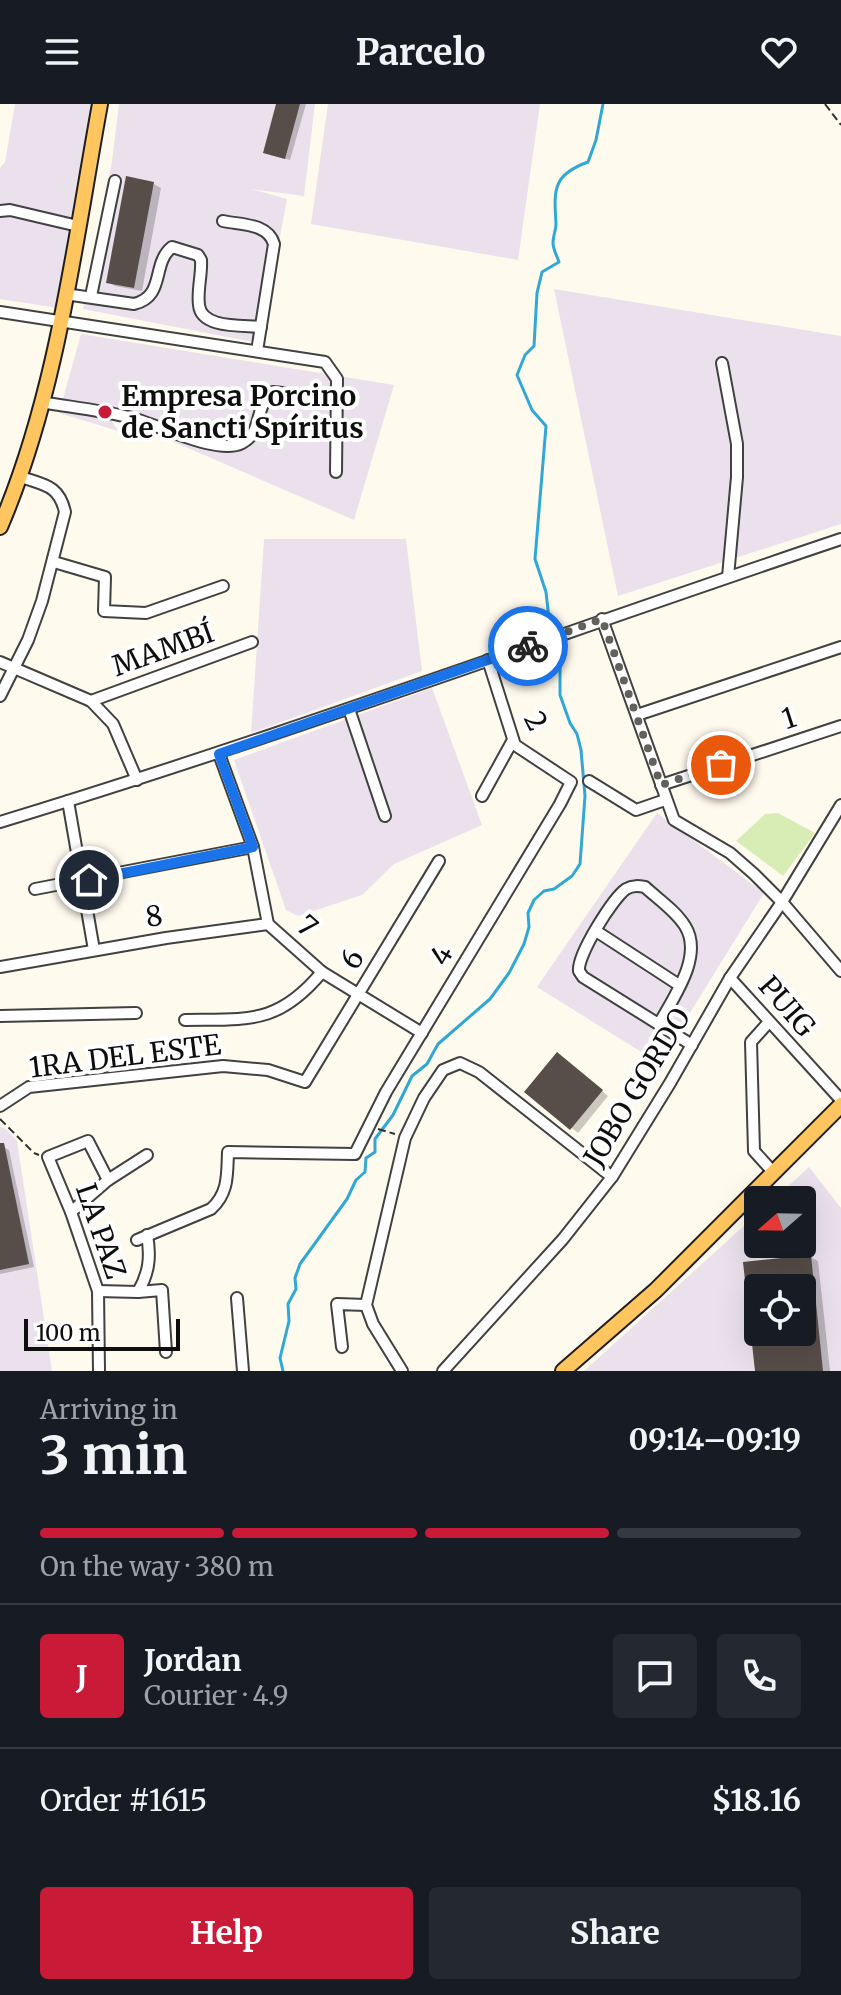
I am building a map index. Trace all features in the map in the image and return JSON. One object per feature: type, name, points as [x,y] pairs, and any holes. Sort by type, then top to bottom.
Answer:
[{"type":"main road","points":[[0,527],[21,477],[41,402],[60,320],[100,104]]},
{"type":"main road","points":[[563,1371],[656,1290],[841,1103]]},
{"type":"street","points":[[91,296],[115,181]]},
{"type":"street","points":[[0,211],[10,210],[78,226]]},
{"type":"street","points":[[223,221],[264,229],[274,244],[257,351]]},
{"type":"street","points":[[65,294],[134,304],[144,301],[151,297],[167,250],[172,247],[198,255],[201,260],[199,307],[203,316],[212,321],[261,327]]},
{"type":"street","points":[[0,312],[325,362],[337,379],[336,472]]},
{"type":"street","points":[[722,363],[737,444],[728,577]]},
{"type":"street","points":[[41,402],[129,417],[210,444],[232,446],[254,434],[263,399],[273,392],[337,399]]},
{"type":"street","points":[[0,696],[28,640],[54,562],[65,512],[62,498],[52,488],[21,477]]},
{"type":"street","points":[[0,822],[219,754],[602,619],[841,539]]},
{"type":"street","points":[[54,562],[105,577],[104,611],[146,613],[223,586]]},
{"type":"street","points":[[602,619],[674,820],[730,853],[782,902],[841,971]]},
{"type":"street","name":"MAMBÍ","points":[[91,701],[252,642]]},
{"type":"street","points":[[637,715],[841,647]]},
{"type":"street","name":"2","points":[[488,660],[515,745],[571,782]]},
{"type":"street","points":[[0,662],[91,701],[113,724],[137,780]]},
{"type":"street","points":[[349,709],[385,816]]},
{"type":"street","name":"1","points":[[661,785],[841,726]]},
{"type":"street","points":[[482,796],[513,740]]},
{"type":"street","name":"7","points":[[219,754],[253,847],[268,924],[322,972],[422,1033]]},
{"type":"street","points":[[589,781],[636,810],[665,800]]},
{"type":"street","name":"4","points":[[138,1292],[148,1275],[149,1249],[142,1238],[211,1209],[220,1201],[226,1189],[228,1152],[355,1154],[386,1092],[571,782]]},
{"type":"street","points":[[68,801],[94,950]]},
{"type":"street","name":"JOBO GORDO","points":[[443,1371],[563,1239],[612,1177],[730,978],[782,902],[841,805]]},
{"type":"street","points":[[35,889],[253,847]]},
{"type":"street","name":"6","points":[[305,1082],[439,861]]},
{"type":"street","points":[[659,1024],[691,953],[689,935],[677,916],[640,885],[625,890],[580,956],[579,971],[583,977],[692,1045]]},
{"type":"street","name":"8","points":[[0,967],[268,924]]},
{"type":"street","points":[[596,931],[679,985]]},
{"type":"street","points":[[185,1020],[252,1019],[269,1014],[305,992],[322,972]]},
{"type":"street","name":"PUIG","points":[[730,978],[841,1103]]},
{"type":"street","points":[[0,1016],[136,1013]]},
{"type":"street","points":[[769,1022],[751,1042],[754,1151],[774,1173]]},
{"type":"street","points":[[402,1371],[373,1324],[366,1305],[405,1138],[424,1098],[443,1070],[460,1063],[479,1072],[612,1177]]},
{"type":"street","name":"1RA DEL ESTE","points":[[0,1106],[29,1087],[223,1066],[268,1070],[305,1082]]},
{"type":"street","points":[[48,1157],[88,1141],[108,1180]]},
{"type":"street","points":[[71,1212],[108,1180],[147,1155]]},
{"type":"street","name":"LA PAZ","points":[[48,1157],[98,1291],[99,1371]]},
{"type":"street","points":[[98,1291],[162,1290],[166,1352]]},
{"type":"street","points":[[237,1298],[243,1371]]},
{"type":"street","points":[[342,1347],[337,1304],[366,1305]]},
{"type":"path","points":[[825,104],[841,125]]},
{"type":"path","points":[[0,1119],[34,1153],[48,1157]]},
{"type":"shaded area","points":[[15,104],[95,104],[58,308],[0,299],[0,168],[5,162]]},
{"type":"shaded area","points":[[119,104],[315,104],[304,196],[251,189],[287,199],[269,296],[253,342],[83,309],[112,161]]},
{"type":"shaded area","points":[[328,104],[540,104],[518,260],[311,224]]},
{"type":"shaded area","points":[[554,289],[841,336],[841,524],[618,596]]},
{"type":"shaded area","name":"Empresa Porcino de Sancti Spíritus","points":[[81,334],[394,385],[354,520],[107,413],[118,431],[59,413]]},
{"type":"shaded area","points":[[264,539],[406,539],[422,671],[251,733]]},
{"type":"shaded area","points":[[432,688],[482,825],[394,864],[362,895],[298,916],[286,910],[234,760]]},
{"type":"shaded area","points":[[657,813],[764,893],[659,1063],[537,987]]},
{"type":"shaded area","points":[[0,1127],[17,1141],[52,1371],[0,1371]]},
{"type":"shaded area","points":[[809,1167],[841,1208],[841,1371],[584,1371],[744,1226],[744,1258],[816,1258],[816,1186],[788,1186]]},
{"type":"green space","points":[[778,813],[815,833],[783,876],[736,841],[765,814]]},
{"type":"building","points":[[276,104],[300,104],[285,159],[263,153]]},
{"type":"building","points":[[126,176],[154,182],[134,288],[106,283]]},
{"type":"building","points":[[557,1052],[603,1090],[570,1130],[524,1092]]},
{"type":"building","points":[[0,1143],[4,1143],[29,1264],[0,1270]]},
{"type":"building","points":[[811,1258],[813,1274],[744,1274],[743,1262]]},
{"type":"building","points":[[816,1303],[823,1371],[755,1371],[752,1346],[816,1346]]},
{"type":"waterway","points":[[550,628],[546,592],[535,559],[546,426],[532,410],[517,375],[525,355],[534,346],[537,293],[542,272],[559,262],[553,243],[558,185],[568,172],[588,162],[603,104]]},
{"type":"waterway","points":[[283,1371],[280,1358],[289,1321],[288,1304],[296,1289],[295,1278],[300,1264],[347,1199],[356,1180],[365,1172],[366,1158],[375,1152],[375,1139],[393,1115],[412,1076],[427,1064],[438,1044],[490,999],[509,973],[524,944],[529,927],[528,913],[534,900],[572,876],[580,864],[585,796],[581,750],[560,695],[560,666],[552,647]]},
{"type":"way so far","points":[[528,646],[602,619],[661,785],[721,765]]},
{"type":"place","name":"Empresa Porcino de Sancti Spíritus","points":[[105,412]]},
{"type":"route","points":[[89,880],[253,847],[219,754],[528,646]]}]
